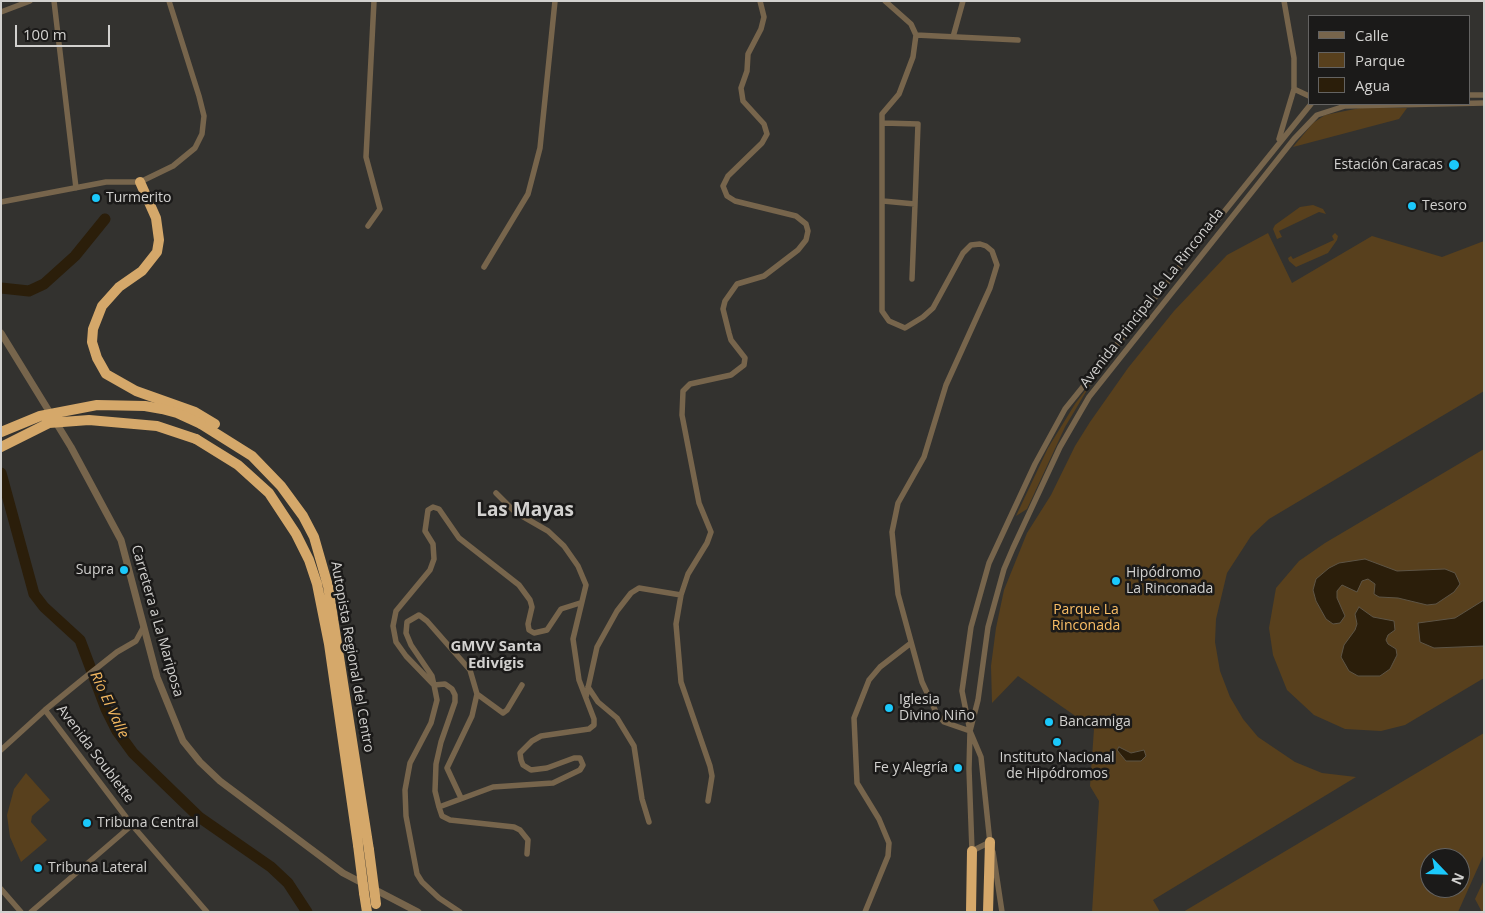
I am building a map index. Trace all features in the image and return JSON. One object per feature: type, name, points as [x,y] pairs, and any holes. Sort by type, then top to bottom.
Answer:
[{"type":"highway","points":[[140,182],[156,218],[159,240],[157,252],[142,271],[119,287],[102,306],[93,329],[92,342],[97,358],[106,374],[136,391],[195,412],[226,431],[236,439],[242,448]]},
{"type":"highway","name":"Autopista Regional del Centro","points":[[1,432],[40,416],[97,405],[162,409],[177,413],[202,424],[242,448],[281,486],[303,516],[314,537],[328,586],[370,850],[377,908]]},
{"type":"highway","name":"Autopista Regional del Centro","points":[[1,446],[49,424],[89,420],[157,426],[196,439],[227,456],[269,493],[291,525],[309,560],[317,584],[329,644],[367,912]]},
{"type":"highway","points":[[988,912],[990,842]]},
{"type":"highway","points":[[971,912],[972,850]]},
{"type":"street","points":[[1,12],[30,1]]},
{"type":"street","points":[[54,1],[76,188]]},
{"type":"street","points":[[1,202],[106,182],[140,182],[173,166],[195,148],[202,134],[204,116],[169,1]]},
{"type":"street","points":[[368,226],[380,209],[366,157],[374,1]]},
{"type":"street","points":[[484,267],[528,194],[540,148],[555,1]]},
{"type":"street","points":[[708,801],[712,776],[681,682],[676,624],[681,595],[688,574],[707,543],[711,532],[699,503],[682,415],[684,391],[690,384],[732,375],[744,365],[745,358],[731,340],[723,309],[725,301],[737,284],[764,276],[798,250],[806,240],[808,231],[806,224],[796,216],[735,201],[727,196],[723,186],[728,176],[762,143],[767,134],[764,124],[743,101],[740,88],[747,71],[748,54],[761,29],[764,17],[760,1]]},
{"type":"street","points":[[885,1],[911,24],[916,35],[913,57],[899,94],[884,110],[882,311],[889,321],[905,328],[924,317],[933,308],[963,253],[971,245],[986,246],[992,251],[997,265],[990,288],[946,385],[924,457],[903,492],[894,516],[893,558],[898,594],[922,682],[936,712],[944,722],[970,731]]},
{"type":"street","points":[[953,36],[963,1]]},
{"type":"street","points":[[1278,144],[1294,89],[1294,58],[1284,1]]},
{"type":"street","points":[[916,35],[1018,40]]},
{"type":"street","points":[[1294,89],[1308,96]]},
{"type":"street","points":[[1470,96],[1484,95]]},
{"type":"street","name":"Avenida Principal de La Rinconada","points":[[1470,103],[1484,103]]},
{"type":"street","name":"Avenida Principal de La Rinconada","points":[[1002,912],[996,865],[990,842],[981,757],[970,731],[962,691],[964,662],[979,594],[989,563],[1052,430],[1081,387],[1311,105]]},
{"type":"street","name":"Avenida Principal de La Rinconada","points":[[972,850],[969,769],[970,731],[978,700],[988,627],[1004,569],[1060,448],[1089,397],[1294,139],[1317,116],[1335,108],[1362,105]]},
{"type":"street","points":[[883,123],[918,124],[912,279]]},
{"type":"street","points":[[883,201],[915,204]]},
{"type":"street","name":"Carretera a La Mariposa","points":[[1,333],[71,447],[121,540],[143,628],[169,711],[183,741],[200,762],[227,787],[343,873],[418,912]]},
{"type":"street","points":[[438,807],[492,787],[553,783],[580,770],[584,761],[580,758],[574,758],[547,768],[532,770],[523,765],[520,753],[532,741],[541,736],[588,729],[594,725],[594,719],[579,680],[573,639],[580,603],[586,585],[578,566],[564,546],[548,531],[515,512],[496,492]]},
{"type":"street","points":[[434,685],[406,656],[396,642],[392,626],[396,611],[430,570],[434,559],[433,544],[425,531],[428,510],[433,507],[440,509],[459,538],[519,585],[530,600],[532,607],[528,624],[529,630],[540,633],[547,630],[561,609],[580,603]]},
{"type":"street","points":[[586,697],[597,647],[617,611],[631,593],[639,588],[681,595]]},
{"type":"street","points":[[460,912],[440,898],[422,882],[417,874],[406,816],[405,790],[410,762],[436,710],[437,700],[432,676],[420,661],[406,632],[407,622],[416,615],[423,618],[470,670],[476,694],[472,716],[447,768],[461,798]]},
{"type":"street","name":"Avenida Soublette","points":[[143,628],[131,645],[118,652],[45,710],[132,824],[207,912]]},
{"type":"street","points":[[865,912],[888,856],[889,843],[879,819],[857,783],[854,718],[869,680],[880,667],[911,643]]},
{"type":"street","points":[[434,685],[445,684],[452,689],[455,695],[455,702],[441,742],[436,764],[435,791],[442,816],[450,820],[520,830],[528,840],[527,854]]},
{"type":"street","points":[[476,694],[503,713],[507,710],[522,685]]},
{"type":"street","points":[[588,687],[598,702],[617,718],[634,746],[642,799],[649,822]]},
{"type":"street","points":[[1,750],[45,710]]},
{"type":"street","points":[[32,912],[132,824]]},
{"type":"street","points":[[972,850],[990,842]]},
{"type":"street","points":[[1,889],[21,912]]},
{"type":"green space","points":[[1360,108],[1407,108],[1399,119],[1293,147],[1313,123],[1325,115]]},
{"type":"green space","points":[[1313,205],[1323,209],[1326,214],[1319,212],[1279,231],[1282,237],[1277,239],[1273,229],[1275,225],[1300,207]]},
{"type":"green space","name":"Hipódromo La Rinconada","points":[[1268,233],[1292,283],[1372,236],[1442,257],[1484,241],[1484,391],[1269,519],[1251,536],[1227,573],[1216,619],[1215,642],[1220,671],[1230,697],[1243,719],[1258,737],[1295,762],[1322,773],[1356,777],[1153,900],[1160,912],[1092,912],[1099,801],[1090,786],[1094,729],[1018,676],[992,703],[991,666],[1004,590],[1027,533],[1051,495],[1075,446],[1128,368],[1174,311],[1227,255]]},
{"type":"green space","points":[[1335,233],[1338,236],[1337,240],[1328,253],[1296,267],[1289,261],[1288,258],[1291,256],[1293,259],[1334,240],[1332,236]]},
{"type":"green space","points":[[1115,351],[1087,390],[1065,427],[1027,509],[1016,516],[1048,448],[1075,404]]},
{"type":"green space","points":[[1484,449],[1484,678],[1405,725],[1381,731],[1345,729],[1314,715],[1287,690],[1273,655],[1269,628],[1276,588],[1299,561],[1325,543]]},
{"type":"green space","points":[[1484,733],[1484,854],[1470,885],[1470,848],[1420,848],[1420,898],[1464,898],[1458,912],[1183,912]]},
{"type":"green space","points":[[26,773],[50,800],[32,816],[31,822],[47,840],[21,862],[10,837],[7,815],[14,789]]},
{"type":"green space","points":[[1484,880],[1484,912],[1482,912],[1475,899]]},
{"type":"water","points":[[1365,559],[1397,571],[1445,569],[1455,573],[1460,584],[1454,592],[1436,604],[1427,605],[1398,598],[1379,597],[1374,594],[1375,584],[1368,579],[1362,581],[1357,592],[1342,585],[1337,591],[1337,598],[1345,616],[1340,623],[1333,624],[1326,619],[1316,601],[1313,590],[1316,579],[1329,568],[1339,563]]},
{"type":"water","points":[[1484,600],[1484,646],[1434,648],[1420,642],[1418,623],[1455,618]]},
{"type":"water","points":[[1359,607],[1373,617],[1394,621],[1395,630],[1388,635],[1386,640],[1388,644],[1396,649],[1397,655],[1390,669],[1380,676],[1358,676],[1349,671],[1341,657],[1344,645],[1355,630],[1357,624],[1355,614]]},
{"type":"water","points":[[1119,747],[1131,753],[1144,750],[1146,756],[1141,761],[1126,761],[1117,750]]},
{"type":"waterway","name":"Río El Valle","points":[[1,288],[29,291],[44,284],[75,256],[105,219]]},
{"type":"waterway","name":"Río El Valle","points":[[1,473],[34,594],[44,607],[80,640],[106,709],[117,731],[133,753],[199,817],[271,867],[288,883],[307,912]]},
{"type":"place","name":"Estación Caracas","points":[[1454,165]]},
{"type":"place","name":"Turmerito","points":[[96,198]]},
{"type":"place","name":"Tesoro","points":[[1412,206]]},
{"type":"place","name":"Supra","points":[[124,570]]},
{"type":"place","name":"Hipódromo La Rinconada","points":[[1116,581]]},
{"type":"place","name":"Iglesia Divino Niño","points":[[889,708]]},
{"type":"place","name":"Bancamiga","points":[[1049,722]]},
{"type":"place","name":"Instituto Nacional de Hipódromos","points":[[1057,742]]},
{"type":"place","name":"Fe y Alegría","points":[[958,768]]},
{"type":"place","name":"Tribuna Central","points":[[87,823]]},
{"type":"place","name":"Tribuna Lateral","points":[[38,868]]},
{"type":"district","name":"Las Mayas","points":[[525,511]]},
{"type":"district","name":"GMVV Santa Edivígis","points":[[496,656]]},
{"type":"park label","name":"Parque La Rinconada","points":[[1086,618]]}]
